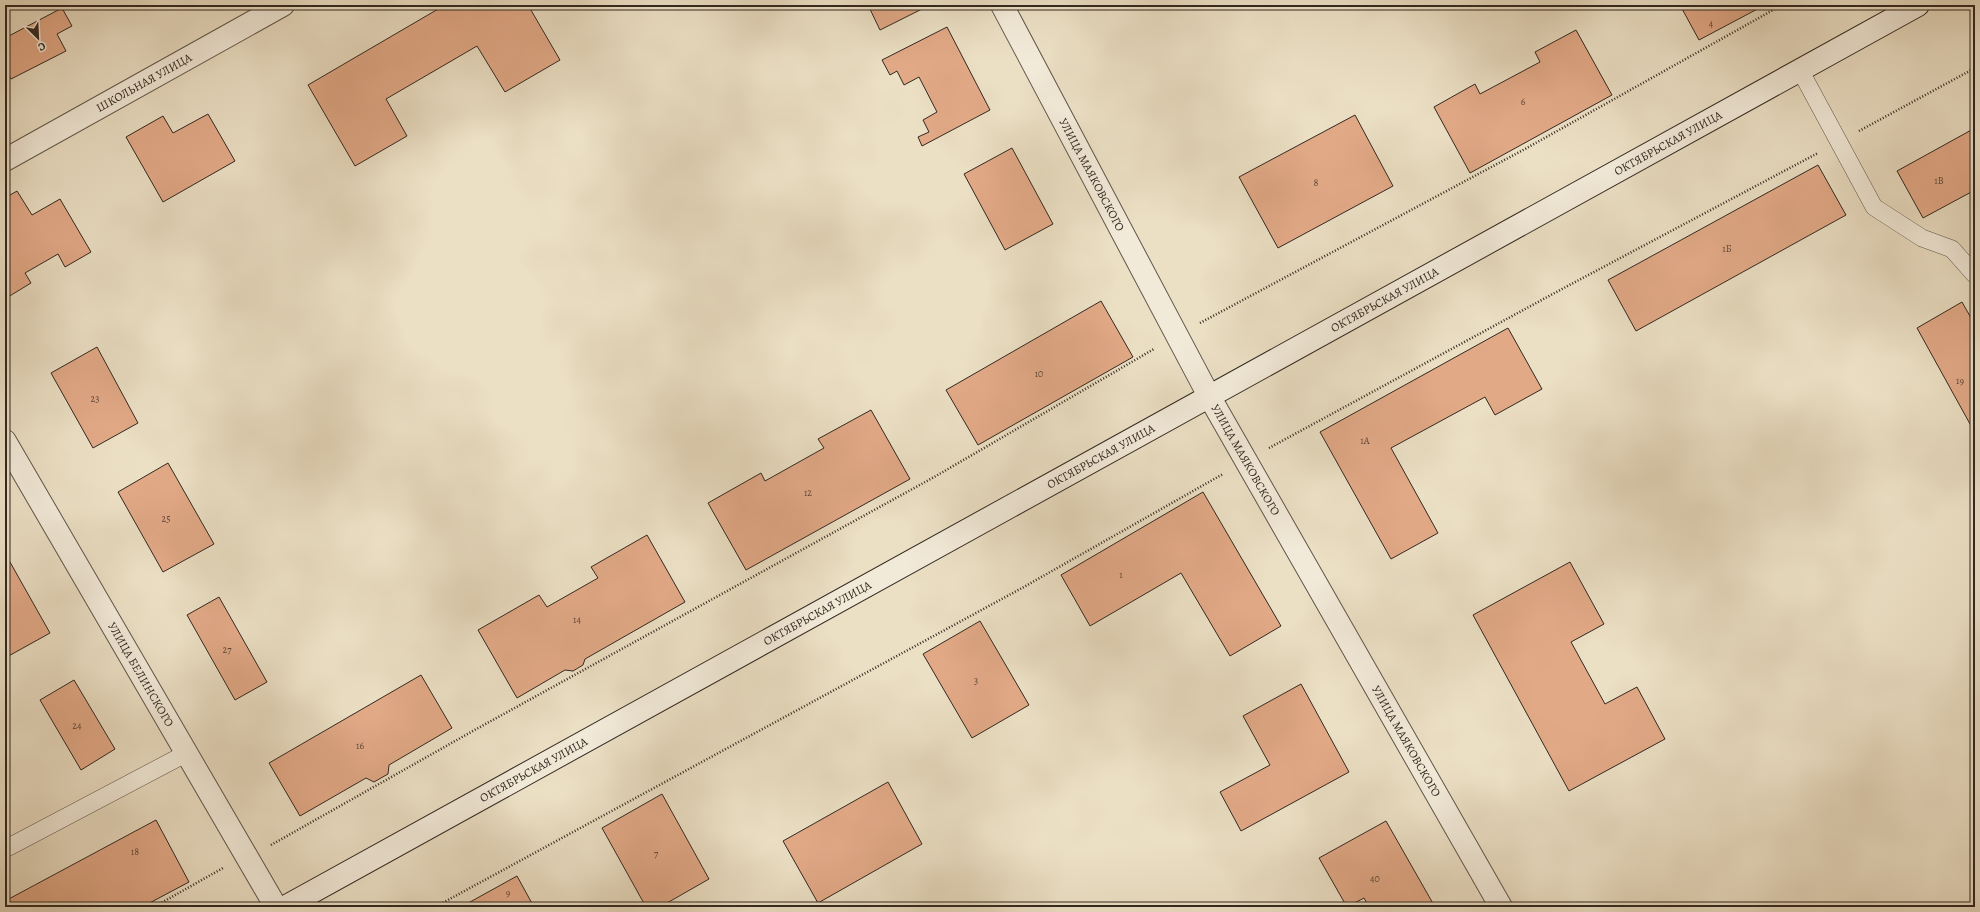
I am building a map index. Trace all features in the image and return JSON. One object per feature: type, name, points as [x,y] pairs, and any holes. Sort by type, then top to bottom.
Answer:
[{"type":"street","name":"ШКОЛЬНАЯ УЛИЦА","points":[[5,160],[283,5]]},
{"type":"street","name":"УЛИЦА МАЯКОВСКОГО","points":[[1002,5],[1209,396],[1501,907]]},
{"type":"street","name":"ОКТЯБРЬСКАЯ УЛИЦА","points":[[284,907],[1918,5]]},
{"type":"street","name":"УЛИЦА БЕЛИНСКОГО","points":[[5,441],[276,907]]},
{"type":"lane","points":[[1800,70],[1838,143],[1874,207],[1922,238],[1952,249],[1975,275]]},
{"type":"lane","points":[[5,849],[187,753]]},
{"type":"path","points":[[154,907],[268,846],[936,476],[1176,336],[1525,149],[1782,5]]},
{"type":"path","points":[[435,907],[1022,588],[1246,461],[1554,292],[1838,143],[1975,68]]},
{"type":"building","points":[[445,5],[528,5],[560,60],[505,92],[477,46],[386,99],[407,136],[355,166],[308,85]]},
{"type":"building","points":[[868,5],[930,5],[880,30]]},
{"type":"building","points":[[1680,5],[1765,5],[1699,40]]},
{"type":"building","points":[[62,8],[72,26],[57,34],[66,51],[11,79],[5,68],[5,38]]},
{"type":"building","points":[[947,27],[990,110],[922,146],[918,137],[929,132],[923,120],[937,112],[919,77],[904,85],[897,71],[890,75],[882,60]]},
{"type":"building","points":[[1576,30],[1612,95],[1470,173],[1434,107],[1475,84],[1480,94],[1540,62],[1535,52]]},
{"type":"building","points":[[208,114],[235,161],[163,202],[126,137],[163,116],[173,133]]},
{"type":"building","points":[[1355,115],[1393,186],[1278,248],[1239,177]]},
{"type":"building","points":[[1975,128],[1975,190],[1923,218],[1897,171]]},
{"type":"building","points":[[1012,148],[1053,224],[1005,250],[964,174]]},
{"type":"building","points":[[1818,165],[1846,215],[1636,331],[1608,280]]},
{"type":"building","points":[[17,191],[32,215],[60,199],[91,252],[65,267],[58,254],[25,273],[31,283],[8,297],[5,292],[5,198]]},
{"type":"building","points":[[1101,301],[1133,357],[978,445],[946,390]]},
{"type":"building","points":[[1962,302],[1975,325],[1975,433],[1917,328]]},
{"type":"building","points":[[1508,328],[1542,389],[1495,415],[1485,397],[1391,448],[1438,533],[1391,559],[1320,432]]},
{"type":"building","points":[[97,347],[138,423],[93,448],[51,373]]},
{"type":"building","points":[[871,410],[910,479],[746,570],[708,503],[761,473],[765,481],[824,448],[818,439]]},
{"type":"building","points":[[168,463],[214,544],[163,572],[118,492]]},
{"type":"building","points":[[1203,492],[1281,626],[1230,656],[1181,573],[1090,626],[1061,575]]},
{"type":"building","points":[[647,535],[685,602],[585,659],[583,665],[573,671],[565,670],[517,698],[478,630],[539,595],[547,607],[598,578],[591,567]]},
{"type":"building","points":[[6,555],[50,633],[5,658],[5,556]]},
{"type":"building","points":[[1570,562],[1604,624],[1571,642],[1605,704],[1637,687],[1665,739],[1569,791],[1473,615]]},
{"type":"building","points":[[219,597],[267,682],[235,700],[187,615]]},
{"type":"building","points":[[980,621],[1029,705],[972,738],[923,654]]},
{"type":"building","points":[[421,675],[452,728],[389,765],[388,774],[374,782],[366,778],[300,816],[269,763]]},
{"type":"building","points":[[74,680],[115,749],[81,770],[40,700]]},
{"type":"building","points":[[1301,684],[1349,772],[1241,831],[1220,792],[1270,765],[1243,716]]},
{"type":"building","points":[[888,782],[922,844],[818,903],[783,841]]},
{"type":"building","points":[[662,794],[709,879],[660,907],[646,907],[602,828]]},
{"type":"building","points":[[156,820],[189,882],[142,907],[5,907],[5,901]]},
{"type":"building","points":[[1386,821],[1435,907],[1369,907],[1364,898],[1347,907],[1319,858]]},
{"type":"building","points":[[517,876],[534,907],[461,907]]}]
